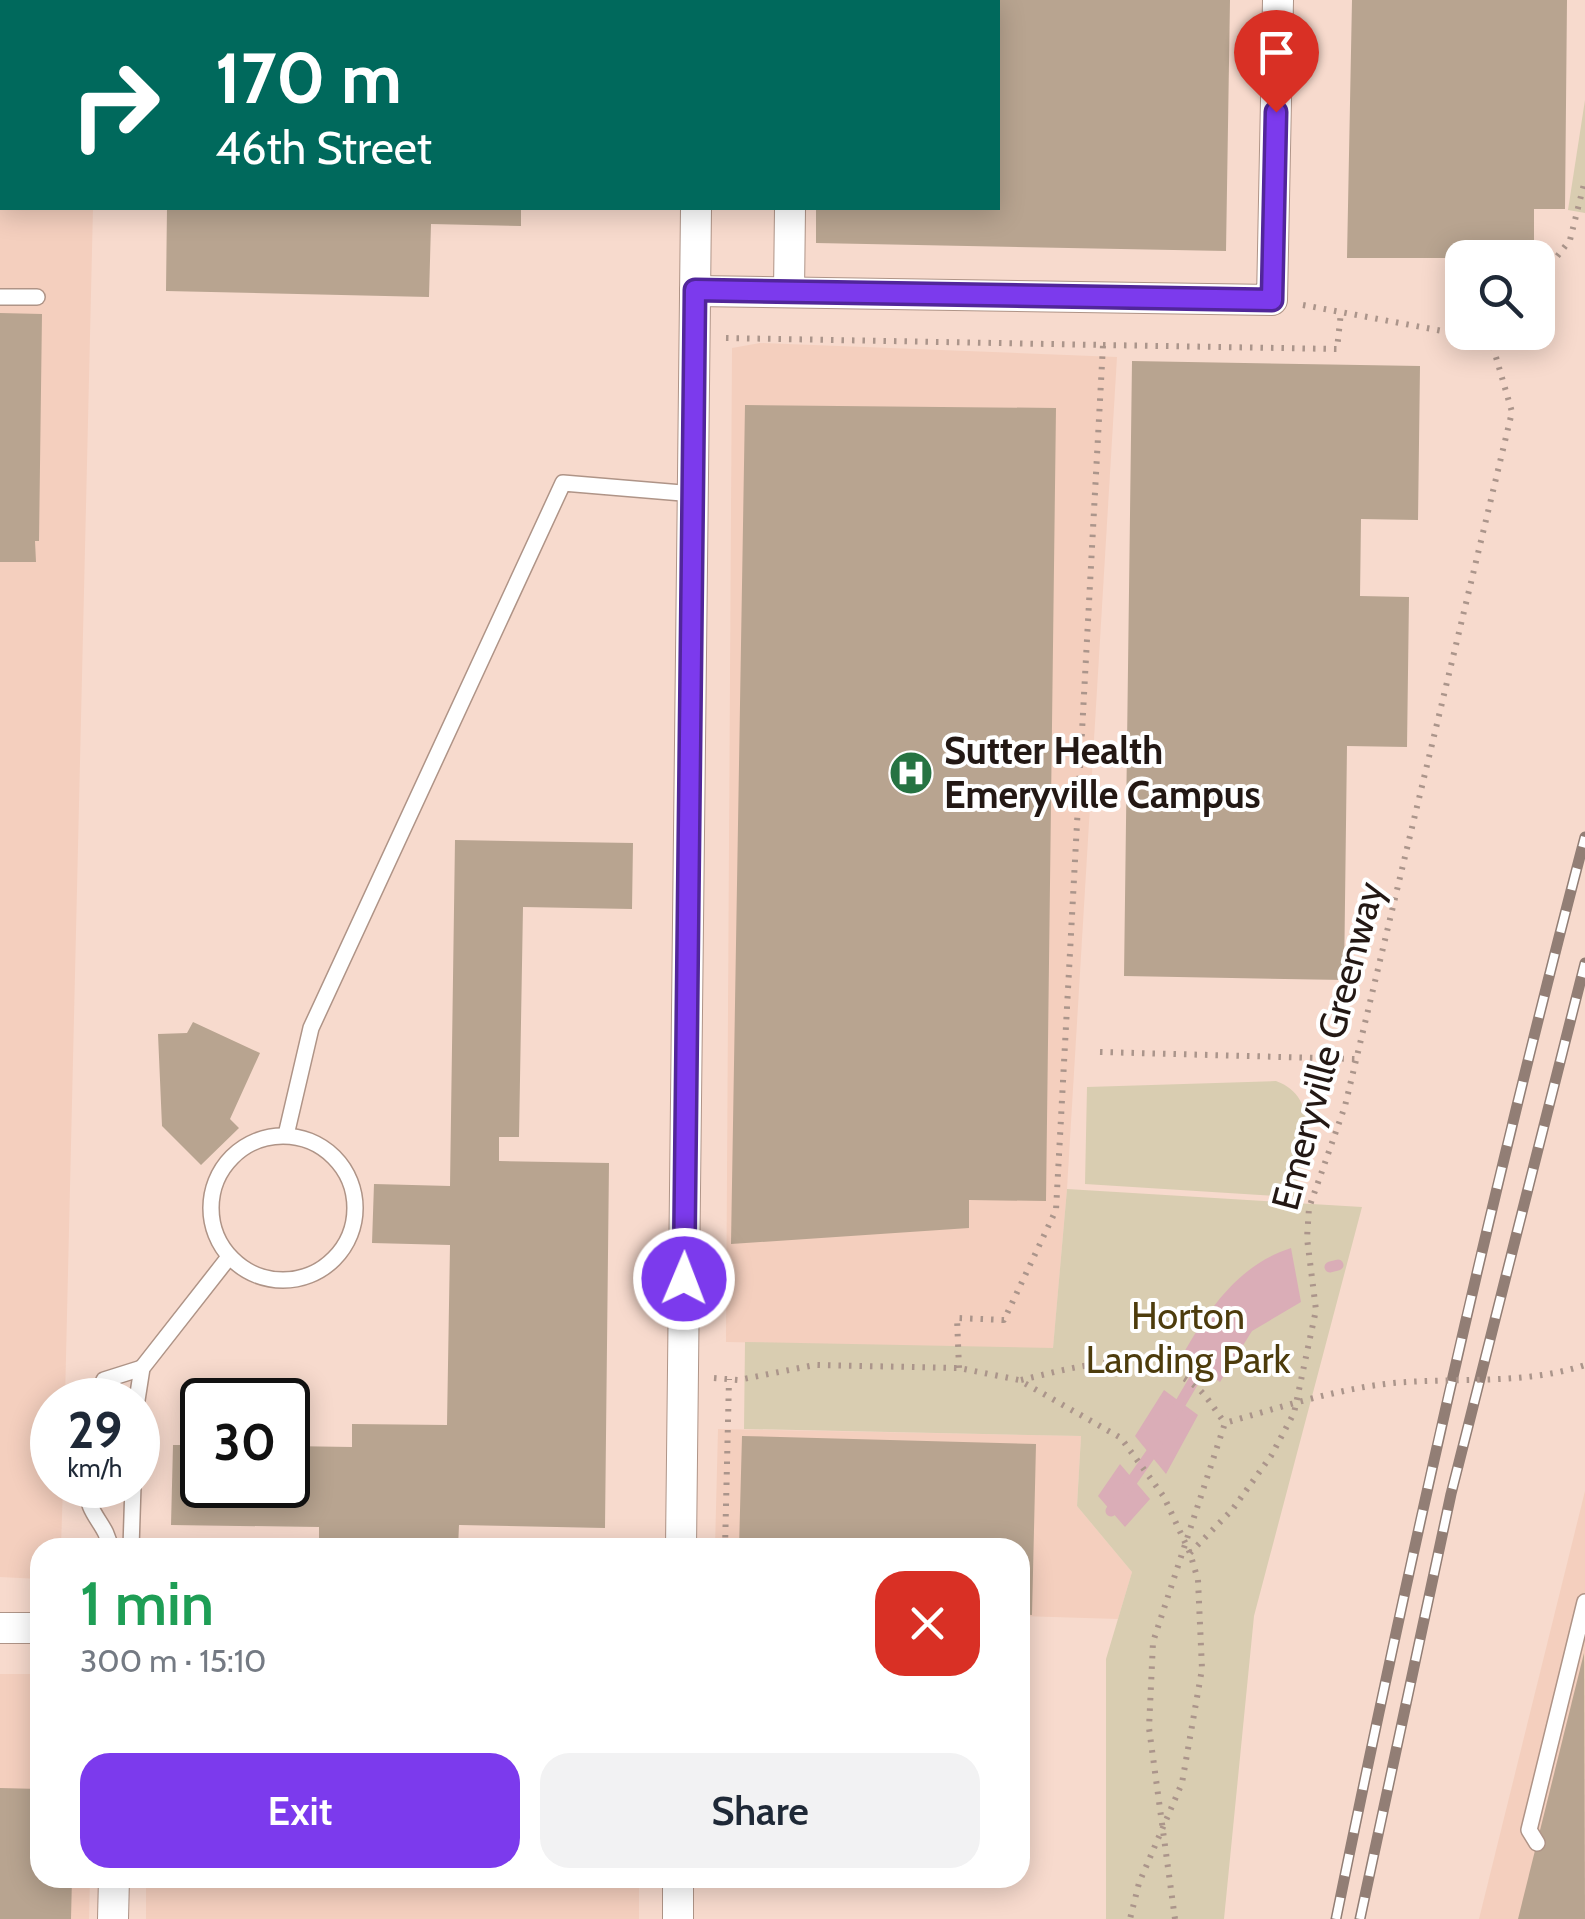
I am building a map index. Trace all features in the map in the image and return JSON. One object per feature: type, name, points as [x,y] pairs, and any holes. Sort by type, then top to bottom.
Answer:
[{"type":"street","points":[[695,290],[1272,300],[1278,0]]},
{"type":"street","points":[[680,1538],[696,210]]},
{"type":"street","points":[[789,292],[790,210]]},
{"type":"street","points":[[0,1628],[30,1628]]},
{"type":"street","points":[[114,1888],[114,1919]]},
{"type":"street","points":[[678,1888],[678,1919]]},
{"type":"lane","points":[[0,297],[37,297]]},
{"type":"lane","points":[[286,1135],[311,1028],[563,483],[694,494]]},
{"type":"lane","points":[[286,1135],[313,1142],[336,1158],[351,1182],[356,1210],[349,1238],[332,1261],[308,1276],[280,1280],[252,1274],[229,1257],[214,1233],[210,1205],[216,1178],[233,1154],[257,1140],[286,1135]]},
{"type":"lane","points":[[140,1378],[142,1368],[229,1257]]},
{"type":"lane","points":[[110,1378],[142,1368]]},
{"type":"lane","points":[[87,1508],[109,1538]]},
{"type":"lane","points":[[132,1538],[133,1508]]},
{"type":"lane","points":[[1537,1843],[1529,1830],[1585,1602]]},
{"type":"path","points":[[1555,259],[1570,240],[1585,180]]},
{"type":"path","points":[[1272,300],[1445,331]]},
{"type":"path","points":[[695,336],[1336,349],[1342,312]]},
{"type":"path","points":[[959,1368],[957,1318],[1004,1320],[1056,1210],[1104,346]]},
{"type":"path","name":"Emeryville Greenway","points":[[1190,1553],[1232,1510],[1272,1456],[1294,1413],[1316,1310],[1307,1238],[1309,1208],[1345,1106],[1512,412],[1494,350]]},
{"type":"path","points":[[1100,1052],[1356,1059]]},
{"type":"path","points":[[1020,1380],[1100,1362],[1150,1363],[1196,1386],[1224,1423]]},
{"type":"path","points":[[682,1376],[729,1379],[815,1365],[959,1368],[1020,1380],[1121,1438],[1164,1497],[1190,1553],[1198,1580],[1202,1669],[1182,1783],[1138,1882],[1130,1919]]},
{"type":"path","points":[[1224,1423],[1283,1406],[1404,1382],[1485,1382],[1585,1366]]},
{"type":"path","points":[[725,1538],[729,1379]]},
{"type":"path","points":[[1175,1919],[1149,1728],[1153,1642],[1224,1423]]},
{"type":"shaded area","points":[[0,210],[93,210],[66,1378],[30,1378],[30,1508],[62,1508],[61,1538],[30,1538],[30,1578],[0,1577]]},
{"type":"shaded area","name":"Sutter Health Emeryville Campus","points":[[760,343],[1117,357],[1067,1189],[1053,1349],[726,1342],[732,348]]},
{"type":"shaded area","points":[[1291,1248],[1301,1302],[1252,1331],[1220,1382],[1182,1356],[1226,1291],[1255,1266]]},
{"type":"shaded area","points":[[1164,1390],[1198,1415],[1166,1474],[1135,1436]]},
{"type":"shaded area","points":[[718,1429],[1081,1436],[1077,1506],[1132,1572],[1118,1619],[1030,1616],[1030,1538],[715,1538]]},
{"type":"shaded area","points":[[1120,1464],[1150,1499],[1125,1527],[1098,1496]]},
{"type":"shaded area","points":[[1585,1491],[1585,1919],[1479,1919]]},
{"type":"shaded area","points":[[0,1674],[30,1674],[30,1888],[90,1888],[89,1919],[0,1919]]},
{"type":"shaded area","points":[[146,1888],[639,1888],[639,1919],[146,1919]]},
{"type":"green space","points":[[1585,100],[1585,213],[1568,210]]},
{"type":"green space","points":[[1276,1081],[1291,1090],[1305,1115],[1304,1147],[1294,1197],[1085,1184],[1087,1087]]},
{"type":"green space","name":"Horton Landing Park","points":[[1067,1189],[1362,1207],[1254,1616],[1224,1919],[1106,1919],[1106,1659],[1132,1572],[1077,1506],[1081,1436],[744,1429],[745,1342],[1053,1348]]},
{"type":"building","points":[[1000,0],[1230,0],[1226,251],[816,243],[816,210],[1000,210]]},
{"type":"building","points":[[1352,0],[1567,0],[1565,209],[1534,209],[1534,240],[1445,240],[1445,258],[1347,258]]},
{"type":"building","points":[[167,210],[521,210],[521,226],[431,224],[429,297],[166,291]]},
{"type":"building","points":[[0,313],[42,314],[36,562],[0,562]]},
{"type":"building","points":[[1132,361],[1420,366],[1418,520],[1361,519],[1360,596],[1409,597],[1407,747],[1347,746],[1344,980],[1124,976]]},
{"type":"building","name":"Sutter Health Emeryville Campus","points":[[745,405],[1056,408],[1046,1201],[969,1200],[969,1228],[731,1244]]},
{"type":"building","points":[[455,840],[633,843],[632,909],[523,907],[519,1137],[499,1137],[499,1161],[609,1163],[605,1528],[459,1525],[458,1538],[319,1538],[319,1527],[171,1525],[173,1445],[180,1445],[180,1508],[310,1508],[310,1446],[352,1447],[352,1424],[447,1425],[450,1245],[372,1243],[374,1184],[450,1186]]},
{"type":"building","points":[[193,1022],[260,1053],[230,1119],[239,1128],[201,1165],[162,1126],[158,1034],[187,1033]]},
{"type":"building","points":[[742,1436],[1036,1444],[1032,1615],[1030,1538],[739,1538]]},
{"type":"building","points":[[1584,1653],[1585,1919],[1518,1919]]},
{"type":"building","points":[[0,1788],[30,1789],[30,1888],[72,1888],[71,1919],[0,1919]]},
{"type":"waterway","points":[[1330,1267],[1338,1265]]},
{"type":"waterway","points":[[1173,1416],[1207,1358]]},
{"type":"waterway","points":[[1111,1511],[1157,1445]]},
{"type":"railway","points":[[1336,1919],[1453,1376],[1585,837]]},
{"type":"railway","points":[[1360,1919],[1451,1494],[1585,963]]},
{"type":"place","name":"Sutter Health Emeryville Campus","points":[[911,773]]},
{"type":"route","points":[[684,1279],[695,290],[1272,300],[1276,112]]}]
